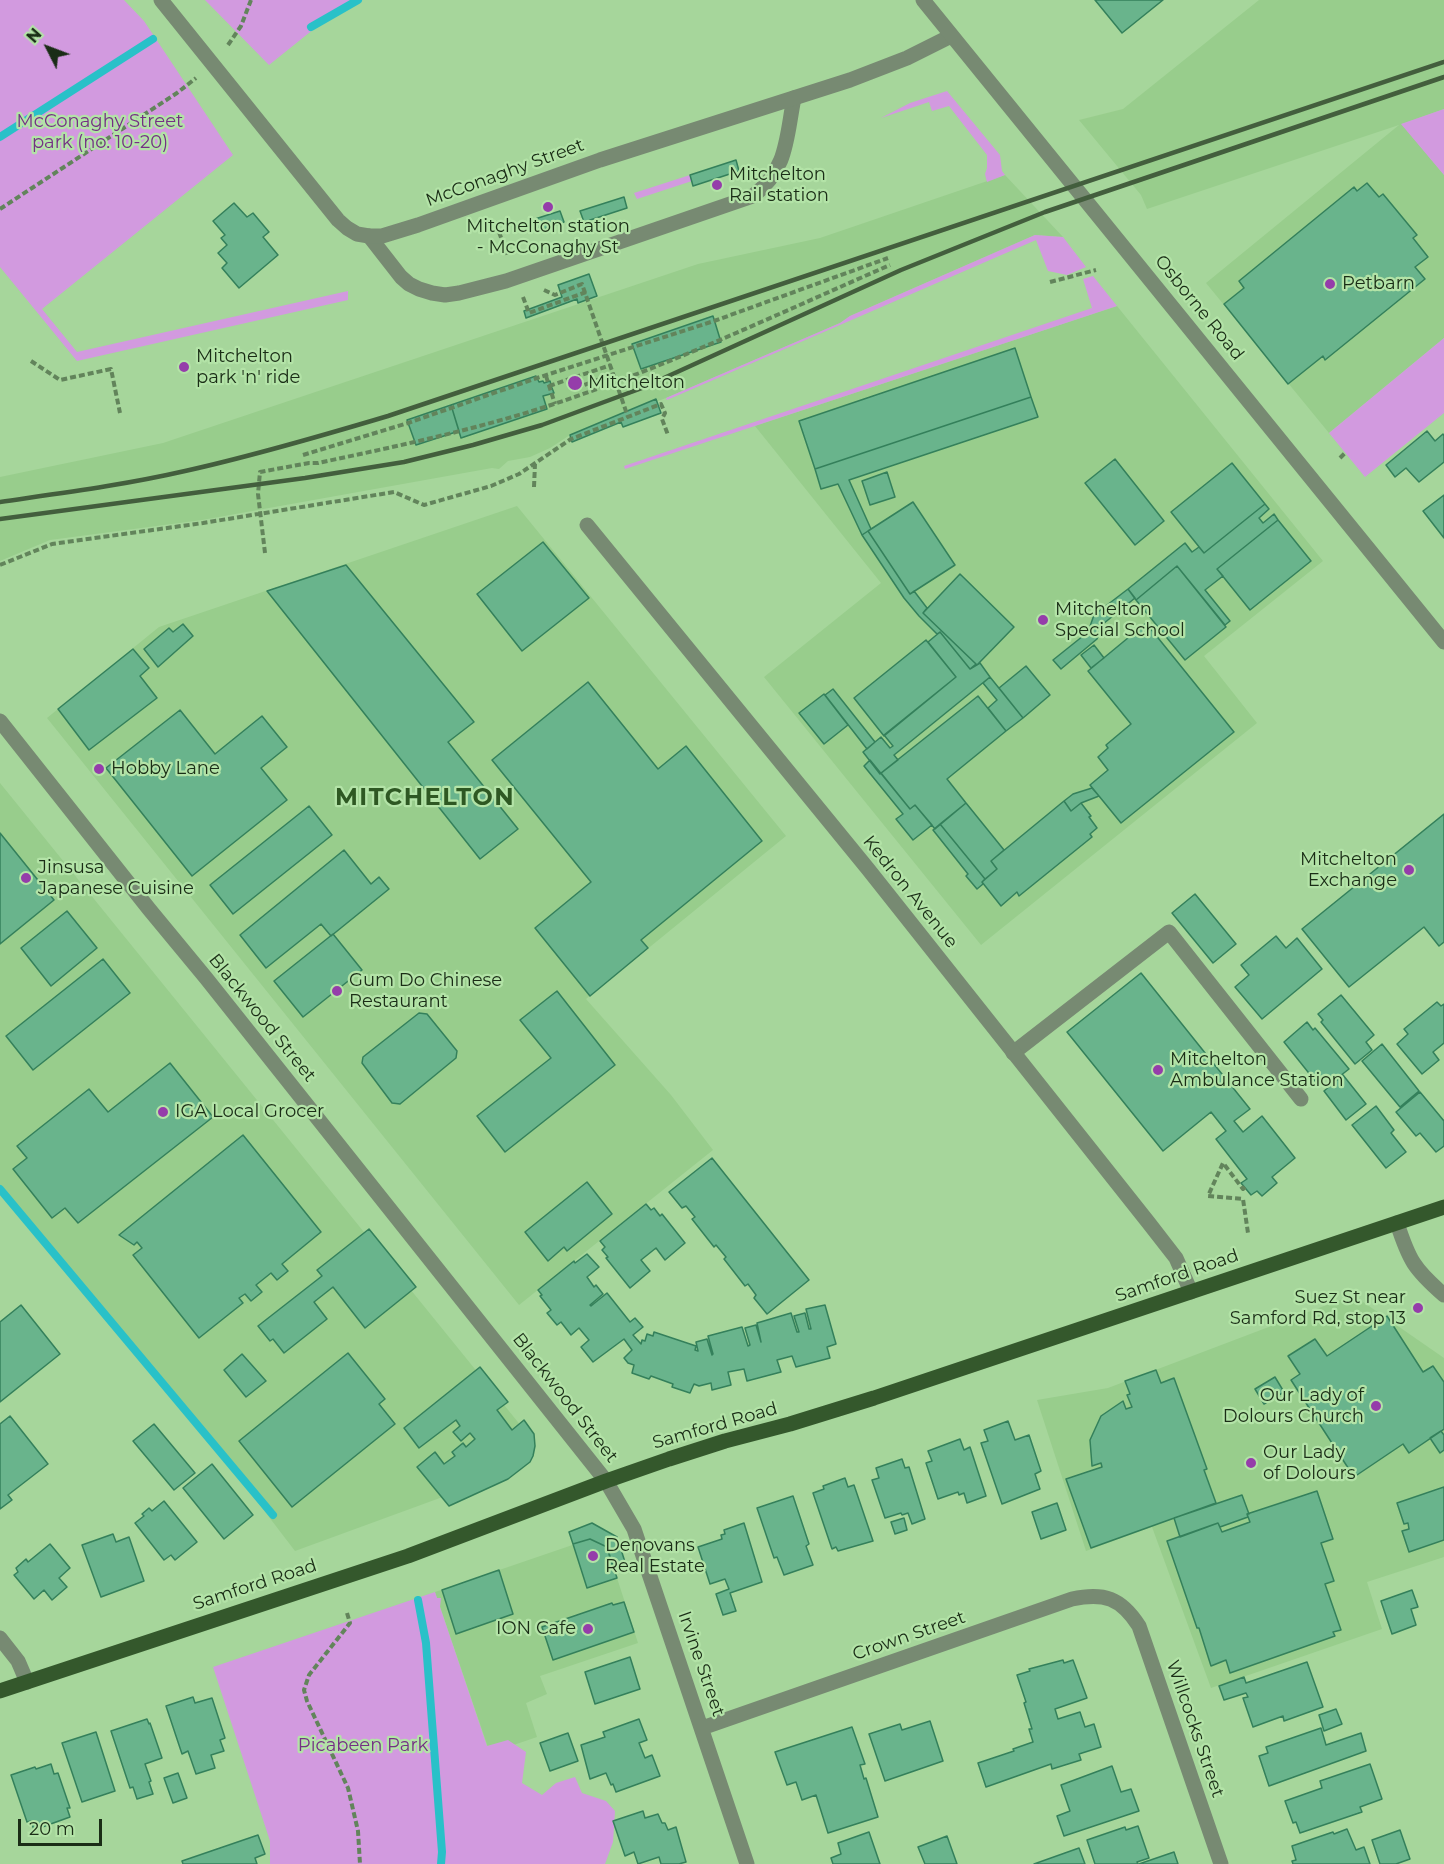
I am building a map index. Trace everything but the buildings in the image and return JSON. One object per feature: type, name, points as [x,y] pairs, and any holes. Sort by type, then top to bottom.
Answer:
[{"type":"main road","name":"Samford Road","points":[[0,1691],[408,1556],[606,1481],[725,1441],[874,1398],[1444,1207]]},
{"type":"street","points":[[161,0],[338,220],[357,234],[369,236],[401,277],[419,289],[432,293],[446,295],[459,293],[506,280],[753,196],[765,187],[782,160],[794,98]]},
{"type":"street","name":"Osborne Road","points":[[923,0],[1444,642]]},
{"type":"street","name":"McConaghy Street","points":[[369,236],[382,236],[418,225],[600,160],[850,80],[907,58],[951,36]]},
{"type":"street","name":"Kedron Avenue","points":[[587,525],[868,869],[1176,1258],[1191,1292]]},
{"type":"street","name":"Blackwood Street","points":[[0,721],[606,1481]]},
{"type":"street","points":[[1013,1053],[1169,932],[1301,1099]]},
{"type":"street","points":[[1397,1223],[1410,1259],[1419,1272],[1444,1295]]},
{"type":"street","name":"Irvine Street","points":[[606,1481],[634,1530],[747,1864]]},
{"type":"street","name":"Crown Street","points":[[702,1728],[1072,1599],[1096,1595],[1115,1601],[1127,1609]]},
{"type":"street","name":"Willcocks Street","points":[[1127,1609],[1139,1626],[1221,1864]]},
{"type":"street","points":[[0,1638],[18,1661],[27,1682]]},
{"type":"path","points":[[228,45],[241,26],[251,0]]},
{"type":"path","points":[[0,209],[177,93],[196,78]]},
{"type":"path","points":[[499,232],[510,261]]},
{"type":"path","points":[[303,455],[408,423],[714,321],[888,258]]},
{"type":"path","points":[[265,553],[258,494],[260,472],[318,463],[415,443],[555,404],[652,369],[890,265]]},
{"type":"path","points":[[1050,282],[1096,270]]},
{"type":"path","points":[[540,288],[555,295],[582,284],[628,417]]},
{"type":"path","points":[[520,290],[529,313],[586,292]]},
{"type":"path","points":[[31,361],[60,380],[111,369],[120,413]]},
{"type":"path","points":[[549,386],[611,365]]},
{"type":"path","points":[[576,388],[614,374]]},
{"type":"path","points":[[546,376],[555,404]]},
{"type":"path","points":[[0,565],[52,544],[394,492],[424,505],[491,486],[519,474],[571,439],[661,404],[665,412],[662,419],[668,435]]},
{"type":"path","points":[[1340,458],[1345,453]]},
{"type":"path","points":[[534,487],[535,464]]},
{"type":"path","points":[[1245,1187],[1243,1189],[1223,1163],[1208,1196],[1243,1199],[1248,1233]]},
{"type":"path","points":[[347,1613],[350,1623],[309,1674],[304,1690],[348,1788],[358,1831],[360,1864]]},
{"type":"shaded area","points":[[1259,0],[1444,0],[1444,109],[1402,124],[1444,175],[1444,338],[1329,433],[1206,283],[1399,125],[1147,209],[1141,195],[1079,120],[1123,109]]},
{"type":"shaded area","points":[[1005,175],[1063,237],[1035,235],[666,398],[570,435],[530,457],[508,461],[499,469],[492,468],[202,520],[50,540],[0,561],[0,477],[163,443],[698,264],[820,238]]},
{"type":"shaded area","name":"Mitchelton Special School","points":[[1117,306],[1323,561],[1204,656],[1257,723],[981,945],[764,677],[881,583],[755,426]]},
{"type":"shaded area","points":[[517,506],[786,836],[586,999],[671,1095],[713,1150],[519,1305],[47,718],[159,627]]},
{"type":"shaded area","points":[[0,783],[530,1437],[500,1476],[295,1551],[220,1453],[0,1189]]},
{"type":"shaded area","name":"Our Lady of Dolours","points":[[1353,1295],[1444,1358],[1444,1557],[1367,1582],[1382,1629],[1211,1688],[1152,1527],[1086,1551],[1037,1400],[1108,1388]]},
{"type":"shaded area","points":[[590,1539],[607,1547],[638,1643],[540,1676],[547,1694],[526,1703],[537,1737],[490,1753],[435,1592]]},
{"type":"green space","name":"McConaghy Street park (no. 10-20)","points":[[0,0],[124,0],[144,21],[233,155],[42,309],[77,352],[348,291],[348,300],[77,361],[0,267]]},
{"type":"green space","points":[[205,0],[350,0],[269,65]]},
{"type":"green space","points":[[947,91],[1000,155],[1002,171],[1005,175],[987,182],[985,174],[987,155],[949,106],[932,111],[929,102],[881,118],[910,103]]},
{"type":"green space","points":[[1444,109],[1444,175],[1401,124]]},
{"type":"green space","points":[[690,175],[692,181],[637,199],[634,193]]},
{"type":"green space","points":[[1035,235],[1063,237],[1086,267],[1067,275],[1048,271],[1036,240],[667,400],[666,398],[840,323],[850,316]]},
{"type":"green space","points":[[1093,276],[1117,306],[625,469],[624,466],[1092,308],[1083,279]]},
{"type":"green space","points":[[1444,338],[1444,413],[1365,477],[1329,433]]},
{"type":"green space","name":"Picabeen Park","points":[[435,1592],[437,1598],[441,1598],[440,1607],[487,1746],[508,1740],[526,1752],[522,1783],[542,1795],[556,1783],[575,1777],[582,1793],[606,1801],[615,1811],[613,1842],[605,1864],[270,1864],[270,1841],[213,1667]]},
{"type":"waterway","points":[[311,27],[358,0]]},
{"type":"waterway","points":[[0,137],[153,39]]},
{"type":"waterway","points":[[0,1189],[273,1515]]},
{"type":"waterway","points":[[418,1600],[426,1643],[442,1852],[441,1864]]},
{"type":"railway","points":[[0,502],[116,485],[185,471],[388,416],[1444,62]]},
{"type":"railway","points":[[0,519],[305,478],[404,462],[542,425],[642,388],[901,270],[1045,212],[1444,77]]},
{"type":"place","name":"Mitchelton Rail station","points":[[717,185]]},
{"type":"place","name":"Mitchelton station - McConaghy St","points":[[548,207]]},
{"type":"place","name":"Petbarn","points":[[1330,284]]},
{"type":"place","name":"Mitchelton park 'n' ride","points":[[184,367]]},
{"type":"place","name":"Mitchelton","points":[[575,383]]},
{"type":"place","name":"Mitchelton Special School","points":[[1043,620]]},
{"type":"place","name":"Hobby Lane","points":[[99,769]]},
{"type":"place","name":"Mitchelton Exchange","points":[[1409,870]]},
{"type":"place","name":"Jinsusa Japanese Cuisine","points":[[26,878]]},
{"type":"place","name":"Gum Do Chinese Restaurant","points":[[337,991]]},
{"type":"place","name":"Mitchelton Ambulance Station","points":[[1158,1070]]},
{"type":"place","name":"IGA Local Grocer","points":[[163,1112]]},
{"type":"place","name":"Suez St near Samford Rd, stop 13","points":[[1418,1308]]},
{"type":"place","name":"Our Lady of Dolours Church","points":[[1376,1406]]},
{"type":"place","name":"Our Lady of Dolours","points":[[1251,1463]]},
{"type":"place","name":"Denovans Real Estate","points":[[593,1556]]},
{"type":"place","name":"ION Cafe","points":[[588,1629]]},
{"type":"district","name":"MITCHELTON","points":[[425,798]]}]
